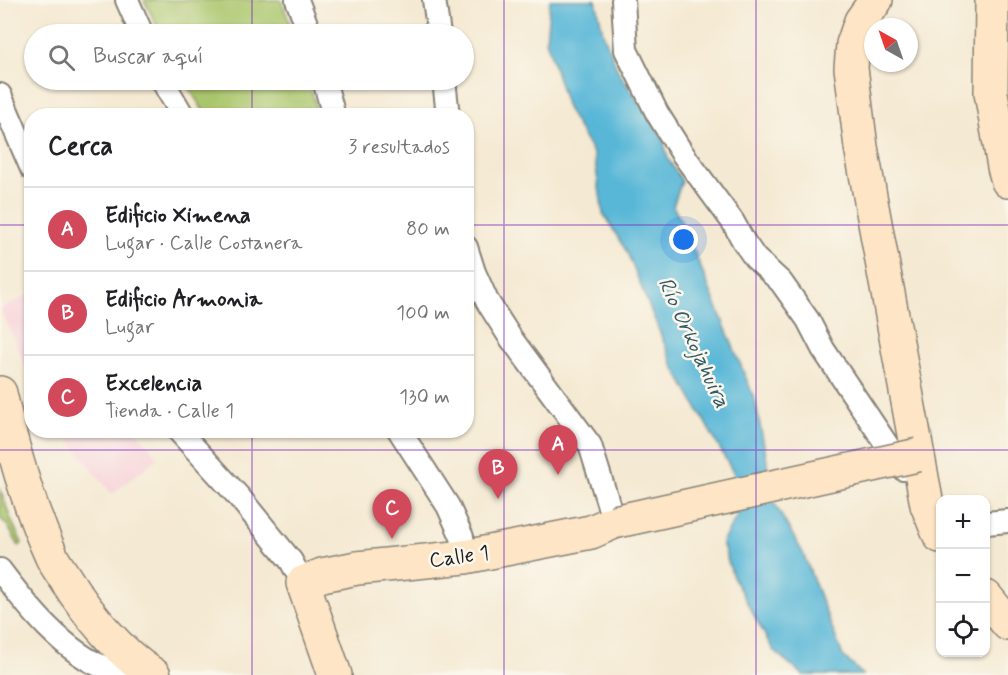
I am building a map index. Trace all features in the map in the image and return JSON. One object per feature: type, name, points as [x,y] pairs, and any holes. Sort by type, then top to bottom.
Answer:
[{"type":"main road","points":[[876,0],[861,21],[853,44],[851,68],[861,147],[918,455],[936,524]]},
{"type":"main road","points":[[997,1],[991,93],[1008,181]]},
{"type":"main road","points":[[0,393],[26,491],[51,557],[95,619],[119,645],[150,672]]},
{"type":"main road","name":"Calle 1","points":[[303,583],[322,575],[357,568],[465,557],[591,532],[614,522],[918,455]]},
{"type":"main road","points":[[303,583],[335,675]]},
{"type":"main road","points":[[990,602],[1008,624]]},
{"type":"street","points":[[127,0],[138,24]]},
{"type":"street","points":[[297,0],[306,24]]},
{"type":"street","points":[[434,0],[438,24]]},
{"type":"street","points":[[623,0],[626,50],[657,113],[682,153],[733,222],[755,258],[781,282],[802,312],[823,349],[936,524]]},
{"type":"street","points":[[168,90],[178,108]]},
{"type":"street","points":[[327,90],[332,108]]},
{"type":"street","points":[[445,90],[447,108]]},
{"type":"street","points":[[0,95],[24,150]]},
{"type":"street","points":[[474,272],[487,301],[510,337],[590,444],[614,522]]},
{"type":"street","points":[[185,438],[291,561],[303,583]]},
{"type":"street","points":[[404,438],[448,506],[462,537],[465,557]]},
{"type":"street","points":[[990,523],[1008,521]]},
{"type":"street","points":[[0,570],[27,606],[81,655],[110,670],[150,672]]},
{"type":"shaded area","points":[[24,297],[24,362],[0,309]]},
{"type":"shaded area","points":[[68,438],[142,438],[158,458],[112,494]]},
{"type":"green space","points":[[144,0],[281,0],[290,24],[156,24]]},
{"type":"green space","points":[[190,90],[311,90],[317,108],[202,108]]},
{"type":"green space","points":[[0,488],[22,543],[19,546],[7,525],[0,518]]},
{"type":"water","name":"Río Orkojahuira","points":[[550,0],[596,0],[603,33],[619,73],[662,135],[668,159],[682,181],[673,206],[685,229],[755,400],[772,499],[803,553],[843,656],[863,675],[803,675],[773,650],[733,577],[722,542],[738,514],[734,474],[674,367],[627,252],[603,213],[594,155],[567,108],[546,40]]},
{"type":"place","name":"Edificio Ximena","points":[[558,475]]},
{"type":"place","name":"Edificio Armonia","points":[[498,499]]},
{"type":"place","name":"Excelencia","points":[[392,539]]}]
